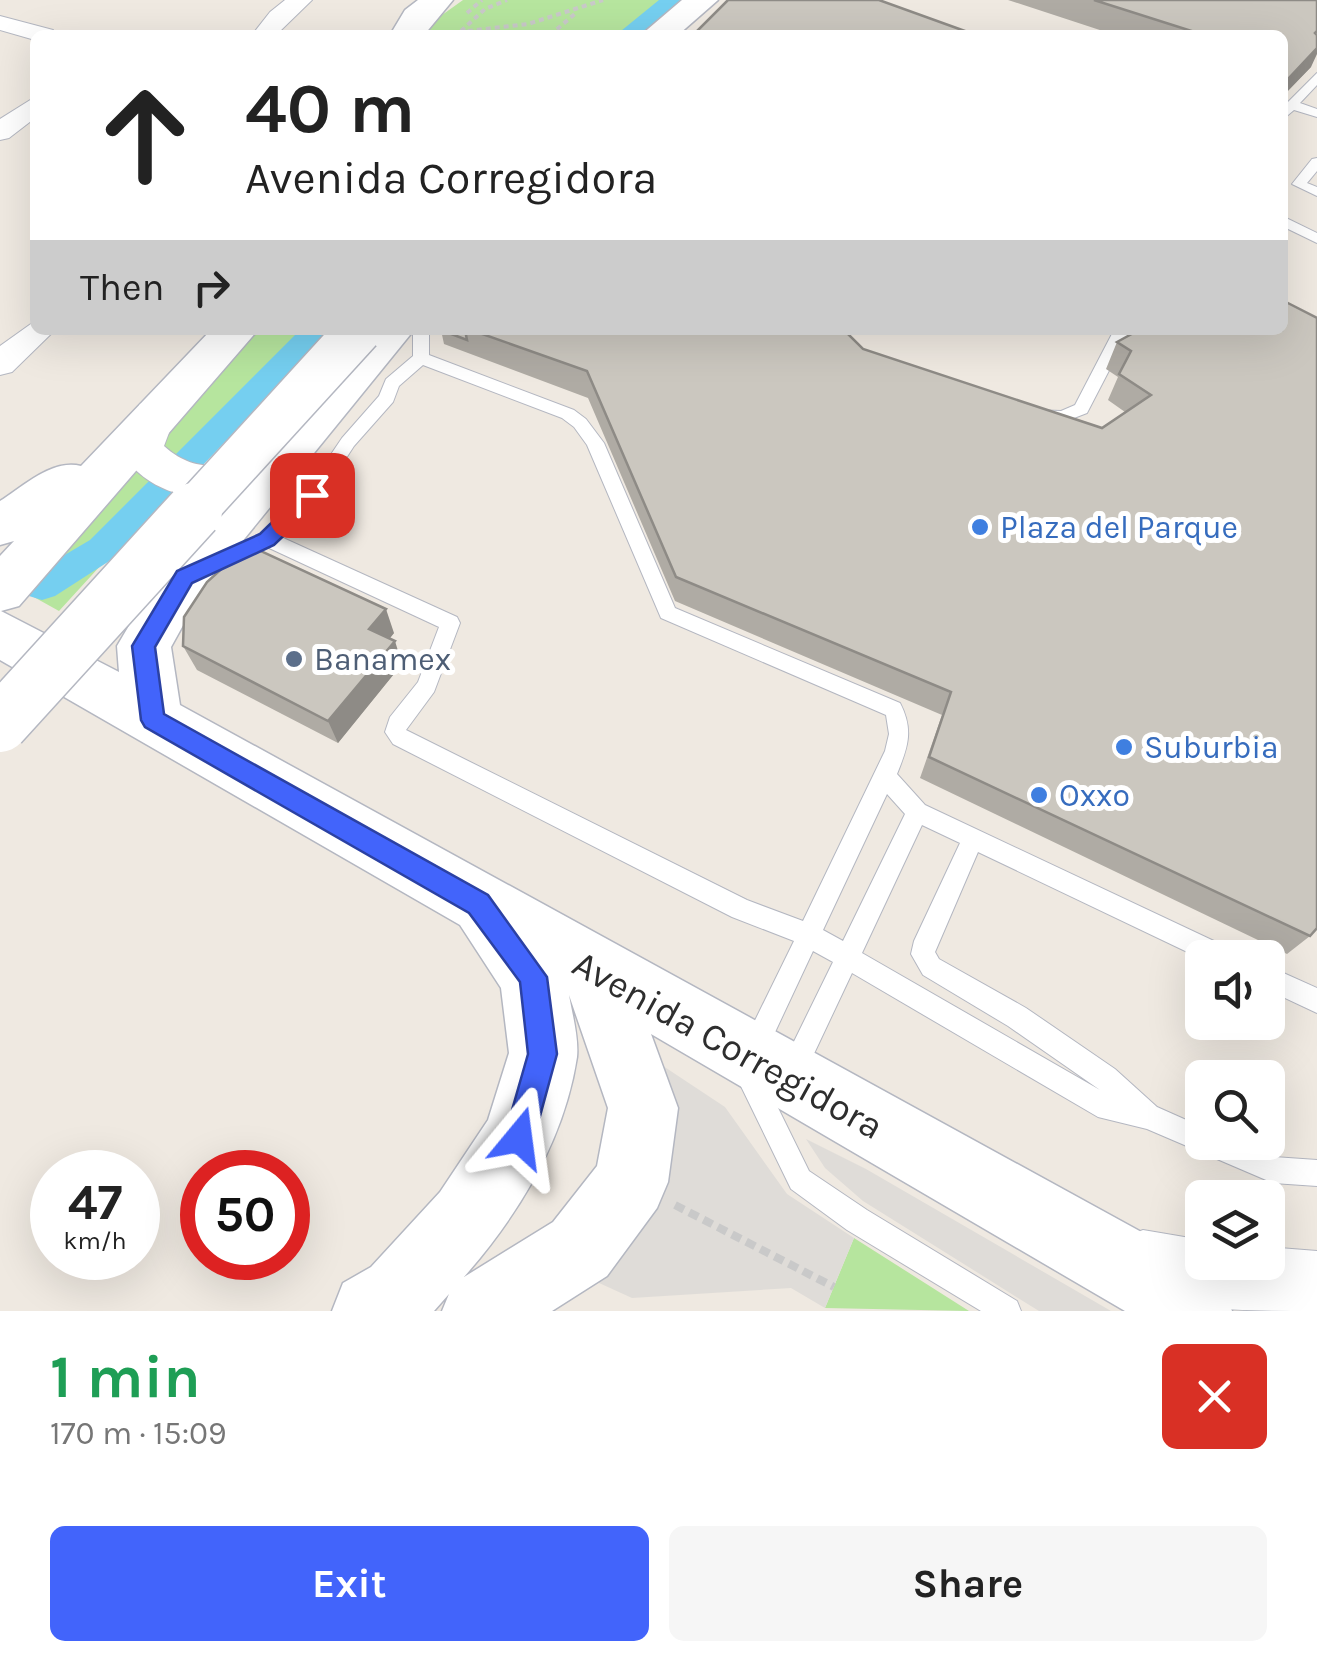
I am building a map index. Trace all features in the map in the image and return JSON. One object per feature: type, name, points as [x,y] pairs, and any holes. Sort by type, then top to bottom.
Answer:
[{"type":"main road","points":[[409,30],[436,0]]},
{"type":"main road","points":[[0,591],[155,414],[231,335]]},
{"type":"main road","points":[[0,724],[354,335]]},
{"type":"main road","points":[[153,720],[144,646],[184,577],[264,478],[332,418],[406,344]]},
{"type":"main road","points":[[0,526],[52,496],[155,414]]},
{"type":"main road","name":"Avenida Corregidora","points":[[0,633],[1118,1261],[1192,1311]]},
{"type":"main road","points":[[371,1311],[398,1294],[466,1218],[519,1138],[543,1054],[533,977],[478,904]]},
{"type":"main road","points":[[481,1311],[580,1249],[631,1182],[643,1108],[593,968]]},
{"type":"street","points":[[268,30],[300,0]]},
{"type":"street","points":[[0,23],[30,31]]},
{"type":"street","points":[[0,132],[30,108]]},
{"type":"street","points":[[0,364],[33,335]]},
{"type":"street","points":[[155,414],[141,449],[171,473],[231,486],[264,478]]},
{"type":"street","points":[[1118,1261],[1227,1278],[1317,1286]]},
{"type":"lane","points":[[1288,109],[1317,78]]},
{"type":"lane","points":[[1288,110],[1317,113]]},
{"type":"lane","points":[[1317,162],[1299,184],[1317,192]]},
{"type":"lane","points":[[1288,225],[1317,239]]},
{"type":"lane","points":[[1024,410],[1053,418],[1071,416],[1081,409],[1119,335]]},
{"type":"lane","points":[[332,418],[388,398],[400,372],[406,344],[568,414],[580,422],[594,443],[668,613],[893,710],[902,732],[809,936],[758,1061],[800,1180],[857,1220],[1007,1311]]},
{"type":"lane","points":[[332,418],[388,398]]},
{"type":"lane","points":[[184,577],[267,539],[312,495],[332,418]]},
{"type":"lane","points":[[264,478],[312,495]]},
{"type":"lane","points":[[267,539],[450,623],[426,686],[396,724],[395,732],[400,738],[740,909],[809,936],[1107,1108],[1148,1116],[1185,1132]]},
{"type":"lane","points":[[885,776],[917,812],[1187,940]]},
{"type":"lane","points":[[758,1061],[848,957],[917,812]]},
{"type":"lane","points":[[973,839],[926,941],[923,954],[931,968],[1046,1037],[1106,1078],[1148,1116]]},
{"type":"lane","points":[[1285,986],[1317,1001]]},
{"type":"lane","points":[[1250,1160],[1273,1170],[1317,1173]]},
{"type":"path","points":[[462,30],[486,9],[507,0]]},
{"type":"path","points":[[556,30],[590,0]]},
{"type":"path","points":[[497,30],[578,12],[604,0]]},
{"type":"path","points":[[631,1182],[834,1287]]},
{"type":"green space","points":[[463,0],[679,0],[642,30],[430,30],[435,20]]},
{"type":"green space","points":[[253,335],[311,335],[59,611],[14,586]]},
{"type":"green space","points":[[854,1238],[969,1311],[825,1308]]},
{"type":"shaded area","points":[[648,1056],[725,1107],[787,1194],[854,1238],[825,1308],[791,1288],[632,1298],[564,1267]]},
{"type":"shaded area","points":[[806,1139],[866,1169],[1111,1311],[1039,1311],[863,1201],[825,1168]]},
{"type":"building","points":[[728,0],[879,0],[962,30],[698,30]]},
{"type":"building","points":[[1094,0],[1317,0],[1317,48],[1288,79],[1288,30],[1188,30]]},
{"type":"building","name":"Plaza del Parque","points":[[1288,303],[1317,318],[1317,928],[1310,936],[929,757],[951,692],[676,577],[587,371],[485,335],[849,335],[863,349],[1102,428],[1151,395],[1119,374],[1131,351],[1117,342],[1130,335],[1288,335]]},
{"type":"building","name":"Banamex","points":[[248,545],[386,609],[369,629],[395,641],[328,721],[183,646],[184,617],[207,582]]},
{"type":"waterway","points":[[634,30],[673,0]]},
{"type":"waterway","points":[[42,586],[102,549],[312,335]]},
{"type":"place","name":"Plaza del Parque","points":[[980,527]]},
{"type":"place","name":"Banamex","points":[[294,659]]},
{"type":"place","name":"Suburbia","points":[[1124,747]]},
{"type":"place","name":"Oxxo","points":[[1039,795]]},
{"type":"route","points":[[312,495],[267,539],[184,577],[144,646],[153,720],[478,904],[533,977],[543,1054],[519,1138]]}]
